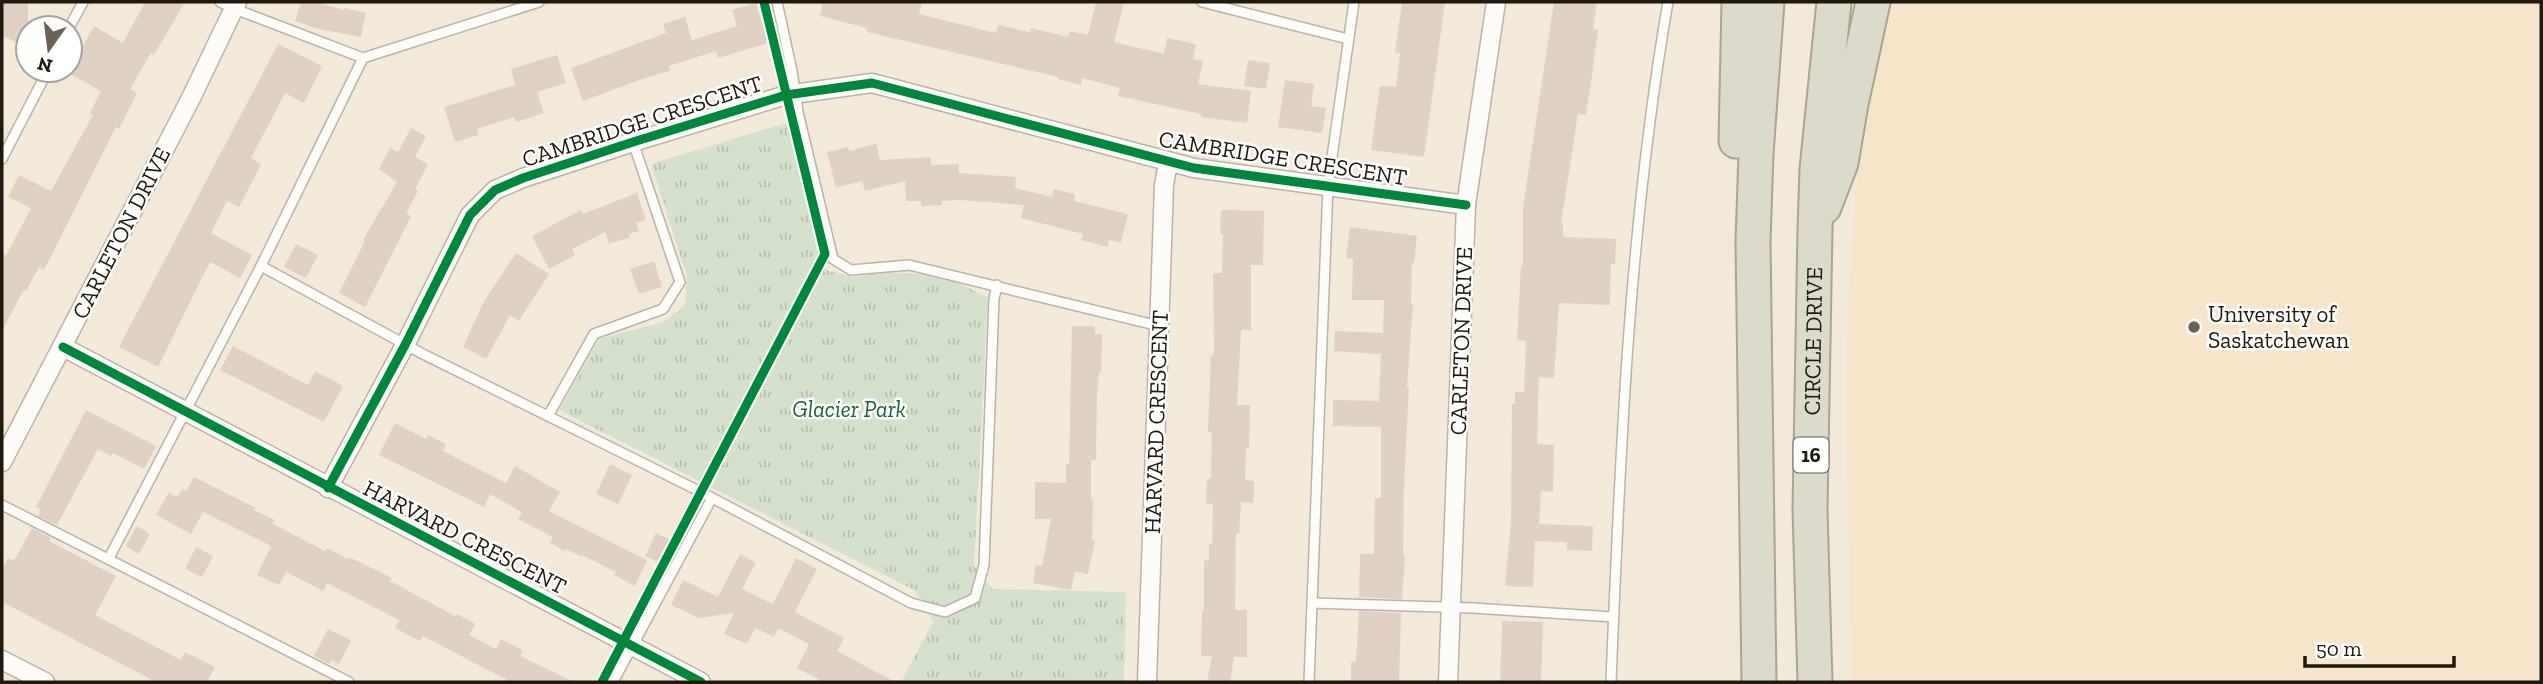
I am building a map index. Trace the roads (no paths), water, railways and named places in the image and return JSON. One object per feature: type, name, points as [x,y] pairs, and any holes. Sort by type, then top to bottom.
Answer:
[{"type":"highway","points":[[1739,2],[1737,200],[1740,220],[1753,241]]},
{"type":"highway","points":[[1759,682],[1753,241],[1756,154],[1768,2]]},
{"type":"highway","name":"CIRCLE DRIVE","points":[[1815,682],[1810,510],[1815,229],[1819,143],[1834,2]]},
{"type":"highway","points":[[1815,229],[1842,163],[1851,104],[1874,2]]},
{"type":"street","name":"CARLETON DRIVE","points":[[1448,682],[1466,205],[1496,2]]},
{"type":"street","name":"CARLETON DRIVE","points":[[2,462],[62,347],[231,4]]},
{"type":"street","name":"CAMBRIDGE CRESCENT","points":[[328,488],[405,345],[470,215],[495,190],[523,178],[633,142],[796,93],[872,83],[1168,163],[1466,205]]},
{"type":"street","name":"HARVARD CRESCENT","points":[[1147,682],[1158,326],[1164,186],[1168,163]]},
{"type":"street","name":"HARVARD CRESCENT","points":[[62,347],[701,682]]},
{"type":"street","points":[[2,660],[45,682]]},
{"type":"lane","points":[[231,4],[363,58],[538,2]]},
{"type":"lane","points":[[777,2],[798,112],[833,259],[851,270],[909,265],[1158,326]]},
{"type":"lane","points":[[1202,2],[1348,39]]},
{"type":"lane","points":[[1309,682],[1328,185],[1354,2]]},
{"type":"lane","points":[[1611,682],[1620,451],[1637,248],[1657,64],[1668,2]]},
{"type":"lane","points":[[109,558],[261,266],[363,58]]},
{"type":"lane","points":[[2,159],[41,84]]},
{"type":"lane","points":[[548,416],[594,334],[663,309],[680,282],[633,142]]},
{"type":"lane","points":[[261,266],[405,345],[712,498],[911,603],[945,612],[975,598],[984,565],[994,299],[997,285]]},
{"type":"lane","points":[[613,682],[712,498]]},
{"type":"lane","points":[[2,505],[349,682]]},
{"type":"lane","points":[[1312,603],[1613,617]]},
{"type":"place","name":"University of Saskatchewan","points":[[2194,327]]},
{"type":"park label","name":"Glacier Park","points":[[849,409]]}]
